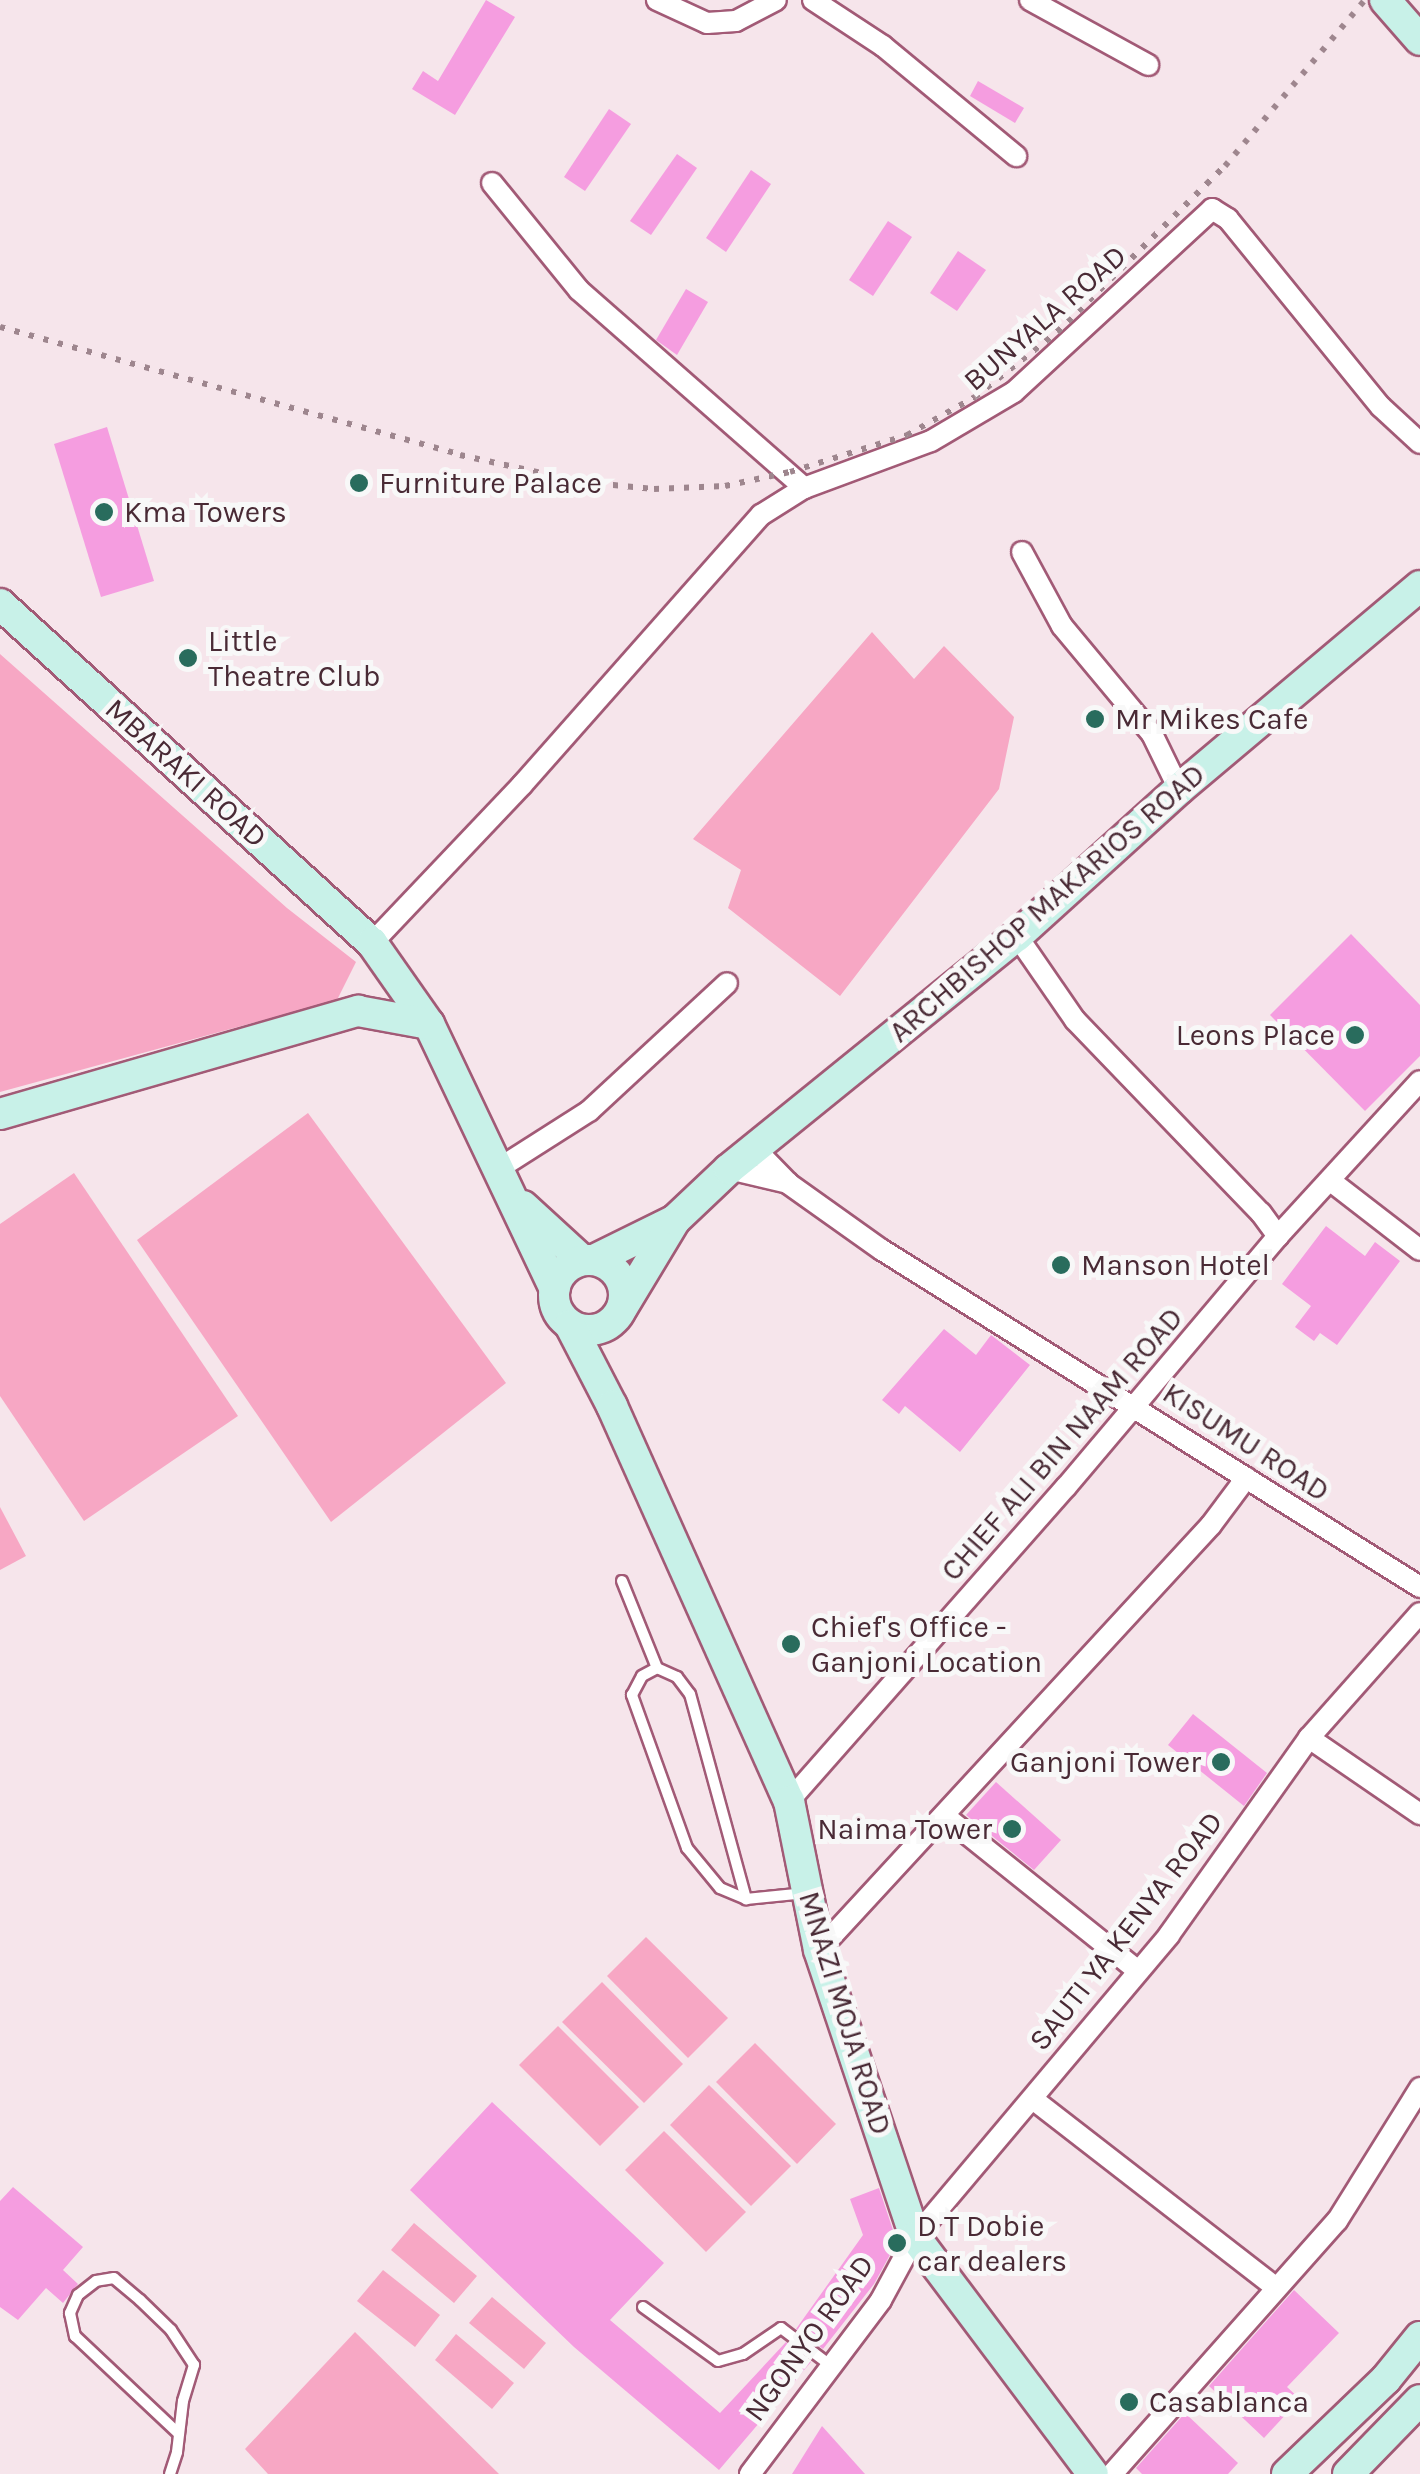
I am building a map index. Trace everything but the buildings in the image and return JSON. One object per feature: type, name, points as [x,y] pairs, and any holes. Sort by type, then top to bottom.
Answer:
[{"type":"main road","points":[[1384,0],[1420,40]]},
{"type":"main road","name":"ARCHBISHOP MAKARIOS ROAD","points":[[675,1220],[754,1148],[1016,936],[1178,789],[1418,592]]},
{"type":"main road","name":"MBARAKI ROAD","points":[[0,604],[377,950]]},
{"type":"main road","points":[[358,1011],[376,985],[377,950]]},
{"type":"main road","points":[[377,950],[429,1024],[554,1288],[554,1302],[570,1325],[597,1330],[616,1316],[675,1220]]},
{"type":"main road","points":[[0,1114],[358,1011],[429,1024]]},
{"type":"main road","points":[[504,1181],[588,1260],[620,1277],[612,1406]]},
{"type":"main road","points":[[554,1288],[569,1266],[675,1220]]},
{"type":"main road","name":"MNAZI MOJA ROAD","points":[[570,1325],[612,1406],[789,1801],[820,1950],[914,2236],[1093,2474]]},
{"type":"main road","points":[[1287,2474],[1386,2379],[1420,2337]]},
{"type":"main road","points":[[1348,2474],[1420,2400]]},
{"type":"street","points":[[657,0],[708,23],[736,21],[776,0]]},
{"type":"street","points":[[813,0],[882,46],[1016,156]]},
{"type":"street","points":[[1030,0],[1148,65]]},
{"type":"street","points":[[492,184],[579,290],[804,488]]},
{"type":"street","name":"BUNYALA ROAD","points":[[377,950],[732,544],[762,515],[804,488],[931,441],[1014,392],[1212,210],[1228,219],[1381,407],[1420,443]]},
{"type":"street","points":[[1022,552],[1062,626],[1152,734],[1178,789]]},
{"type":"street","points":[[1016,936],[1075,1020],[1278,1236]]},
{"type":"street","points":[[504,1181],[589,1110],[726,983]]},
{"type":"street","name":"CHIEF ALI BIN NAAM ROAD","points":[[789,1801],[1278,1236],[1332,1182],[1420,1082]]},
{"type":"street","name":"KISUMU ROAD","points":[[754,1148],[790,1184],[882,1250],[1420,1587]]},
{"type":"street","name":"KISUMU ROAD","points":[[729,1169],[790,1184]]},
{"type":"street","points":[[1332,1182],[1420,1250]]},
{"type":"street","points":[[820,1950],[946,1818],[1212,1525],[1246,1478]]},
{"type":"street","name":"SAUTI YA KENYA ROAD","points":[[914,2236],[1034,2100],[1169,1935],[1309,1738],[1420,1613]]},
{"type":"street","points":[[1309,1738],[1420,1814]]},
{"type":"street","points":[[946,1818],[1137,1970]]},
{"type":"street","points":[[1112,2474],[1336,2221],[1420,2088]]},
{"type":"street","points":[[1034,2100],[1276,2288]]},
{"type":"street","name":"NGONYO ROAD","points":[[750,2474],[880,2300],[914,2236]]},
{"type":"lane","points":[[622,1582],[657,1668],[677,1677],[690,1694],[746,1899]]},
{"type":"lane","points":[[657,1668],[642,1676],[632,1695],[687,1848],[720,1888],[746,1899],[808,1893]]},
{"type":"lane","points":[[170,2474],[194,2364],[171,2330],[140,2300],[114,2278],[96,2281],[78,2295],[70,2313],[76,2336],[178,2433]]},
{"type":"lane","points":[[642,2308],[718,2361],[744,2354],[780,2328],[830,2365]]},
{"type":"shaded area","points":[[872,632],[914,679],[944,646],[1014,717],[999,789],[840,996],[728,908],[741,870],[693,839]]},
{"type":"shaded area","points":[[0,654],[287,908],[356,962],[337,1000],[0,1092]]},
{"type":"shaded area","points":[[308,1113],[506,1383],[331,1522],[137,1240]]},
{"type":"shaded area","points":[[74,1173],[238,1416],[84,1521],[0,1396],[0,1224]]},
{"type":"shaded area","points":[[0,1507],[26,1556],[0,1570]]},
{"type":"shaded area","points":[[646,1937],[728,2018],[688,2058],[607,1976]]},
{"type":"shaded area","points":[[602,1982],[683,2064],[644,2103],[562,2022]]},
{"type":"shaded area","points":[[558,2026],[639,2107],[600,2146],[519,2065]]},
{"type":"shaded area","points":[[755,2043],[836,2124],[797,2164],[716,2082]]},
{"type":"shaded area","points":[[709,2085],[791,2166],[751,2206],[670,2125]]},
{"type":"shaded area","points":[[664,2131],[746,2212],[706,2252],[625,2170]]},
{"type":"shaded area","points":[[414,2223],[477,2276],[454,2303],[391,2250]]},
{"type":"shaded area","points":[[383,2270],[440,2315],[415,2347],[357,2301]]},
{"type":"shaded area","points":[[492,2297],[546,2343],[524,2369],[469,2323]]},
{"type":"shaded area","points":[[355,2332],[499,2474],[268,2474],[245,2449]]},
{"type":"shaded area","points":[[456,2334],[514,2383],[492,2409],[435,2360]]},
{"type":"railway","points":[[0,327],[460,455],[583,482],[654,489],[725,486],[790,472],[907,435],[975,397],[1057,332],[1225,166],[1365,0]]},
{"type":"place","name":"Furniture Palace","points":[[359,483]]},
{"type":"place","name":"Kma Towers","points":[[104,512]]},
{"type":"place","name":"Little Theatre Club","points":[[188,658]]},
{"type":"place","name":"Mr Mikes Cafe","points":[[1095,719]]},
{"type":"place","name":"Leons Place","points":[[1355,1035]]},
{"type":"place","name":"Manson Hotel","points":[[1061,1265]]},
{"type":"place","name":"Chief's Office - Ganjoni Location","points":[[791,1644]]},
{"type":"place","name":"Ganjoni Tower","points":[[1221,1762]]},
{"type":"place","name":"Naima Tower","points":[[1012,1829]]},
{"type":"place","name":"D T Dobie car dealers","points":[[897,2243]]},
{"type":"place","name":"Casablanca","points":[[1129,2402]]}]
